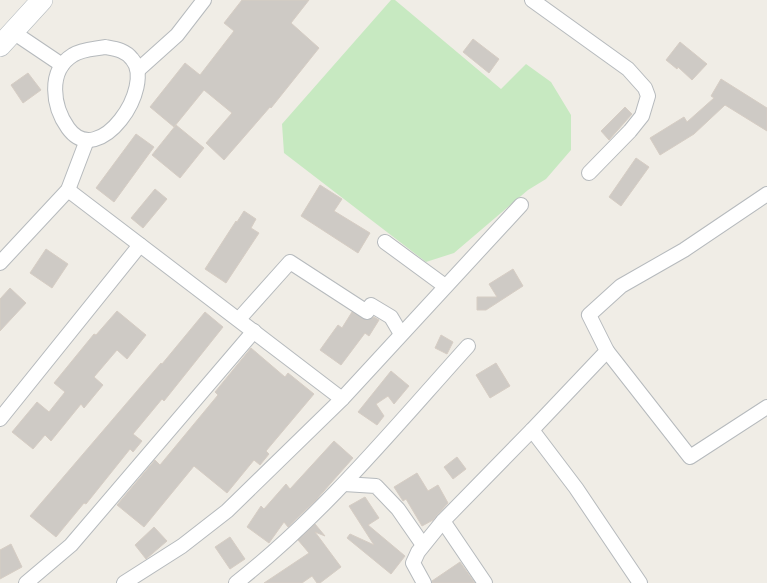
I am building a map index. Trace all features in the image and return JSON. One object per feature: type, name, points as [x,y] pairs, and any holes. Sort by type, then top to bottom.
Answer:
[{"type":"main road","points":[[4,34],[24,0]]},
{"type":"main road","points":[[4,34],[42,0]]},
{"type":"street","points":[[138,70],[177,36],[204,0]]},
{"type":"street","points":[[532,0],[628,69],[638,79],[646,92],[647,104],[642,116],[630,131],[589,173]]},
{"type":"street","points":[[4,34],[62,65]]},
{"type":"street","points":[[105,47],[122,51],[133,59],[138,70],[136,91],[123,116],[112,131],[100,138],[87,140],[72,133],[62,119],[56,97],[55,82],[62,65],[73,54],[105,47]]},
{"type":"street","points":[[0,263],[68,190],[87,140]]},
{"type":"street","points":[[68,190],[342,398]]},
{"type":"street","points":[[767,194],[684,250],[621,286],[589,315],[607,351],[690,457],[767,407]]},
{"type":"street","points":[[124,583],[182,546],[227,511],[342,398],[521,205]]},
{"type":"street","points":[[385,242],[446,286]]},
{"type":"street","points":[[0,419],[140,245]]},
{"type":"street","points":[[239,319],[290,262],[367,312],[371,305],[391,317],[401,334]]},
{"type":"street","points":[[26,583],[71,545],[254,331]]},
{"type":"street","points":[[236,583],[304,525],[344,484],[468,346]]},
{"type":"street","points":[[424,583],[416,572],[413,563],[423,545],[443,521],[607,351]]},
{"type":"street","points":[[532,430],[576,488],[640,583]]},
{"type":"street","points":[[344,484],[376,486],[398,509],[423,545]]},
{"type":"street","points":[[443,521],[485,583]]},
{"type":"green space","points":[[391,0],[395,0],[501,89],[526,64],[551,82],[571,115],[571,150],[546,179],[528,190],[454,253],[426,262],[284,153],[282,124]]},
{"type":"building","points":[[242,0],[309,0],[291,23],[319,48],[271,108],[270,107],[224,160],[206,143],[232,113],[204,90],[174,127],[150,107],[185,63],[200,75],[234,31],[224,23]]},
{"type":"building","points":[[473,39],[499,59],[489,73],[463,52]]},
{"type":"building","points":[[680,42],[707,64],[692,80],[678,67],[677,69],[666,60]]},
{"type":"building","points":[[28,73],[41,90],[23,103],[11,85]]},
{"type":"building","points":[[721,79],[767,108],[767,131],[725,105],[694,134],[660,155],[650,138],[684,117],[687,122],[714,98],[711,96]]},
{"type":"building","points":[[625,107],[632,114],[609,140],[601,131]]},
{"type":"building","points":[[176,125],[204,148],[180,178],[152,155]]},
{"type":"building","points":[[136,134],[154,147],[114,202],[96,188]]},
{"type":"building","points":[[636,158],[649,167],[621,206],[609,197]]},
{"type":"building","points":[[320,185],[342,199],[334,211],[370,233],[358,253],[301,216]]},
{"type":"building","points":[[155,189],[167,199],[143,228],[131,218]]},
{"type":"building","points":[[244,211],[256,219],[251,228],[259,233],[226,283],[205,269]]},
{"type":"building","points":[[46,249],[68,264],[52,288],[30,273]]},
{"type":"building","points":[[513,269],[523,286],[486,310],[477,310],[477,297],[497,297],[489,284]]},
{"type":"building","points":[[10,288],[26,303],[0,331],[0,299]]},
{"type":"building","points":[[117,311],[146,335],[127,359],[117,350],[94,377],[103,385],[84,408],[81,404],[51,441],[45,435],[33,449],[12,432],[37,402],[49,412],[65,392],[54,383],[94,334],[96,335]]},
{"type":"building","points":[[205,312],[223,327],[164,401],[162,399],[133,434],[142,441],[133,452],[130,449],[86,504],[84,503],[56,537],[30,516],[161,363],[162,364]]},
{"type":"building","points":[[352,312],[366,320],[374,317],[379,320],[369,336],[365,333],[341,365],[320,350],[338,325],[342,328]]},
{"type":"building","points":[[441,335],[453,342],[447,354],[435,348]]},
{"type":"building","points":[[251,348],[285,377],[288,373],[314,394],[266,451],[269,454],[260,465],[254,460],[227,493],[194,466],[144,527],[117,505],[155,460],[160,465],[218,395],[215,392]]},
{"type":"building","points":[[496,363],[510,386],[490,398],[476,375]]},
{"type":"building","points":[[391,371],[409,386],[394,404],[388,396],[376,404],[384,416],[377,425],[358,412]]},
{"type":"building","points":[[334,441],[353,458],[316,500],[288,527],[284,522],[269,543],[247,527],[261,506],[264,509],[286,484],[290,489]]},
{"type":"building","points":[[457,457],[466,469],[453,479],[444,467]]},
{"type":"building","points":[[417,473],[428,491],[438,485],[448,503],[433,520],[422,526],[406,499],[403,501],[394,487]]},
{"type":"building","points":[[365,497],[379,518],[368,525],[405,556],[391,574],[347,538],[350,534],[374,545],[349,506]]},
{"type":"building","points":[[315,524],[325,536],[315,532],[341,567],[320,583],[317,583],[312,576],[302,583],[264,583],[309,553],[298,540]]},
{"type":"building","points":[[154,527],[167,541],[146,559],[135,545]]},
{"type":"building","points":[[230,537],[245,559],[230,569],[215,547]]},
{"type":"building","points":[[11,544],[22,567],[0,579],[0,550]]},
{"type":"building","points":[[460,562],[475,583],[432,583],[432,581]]}]
